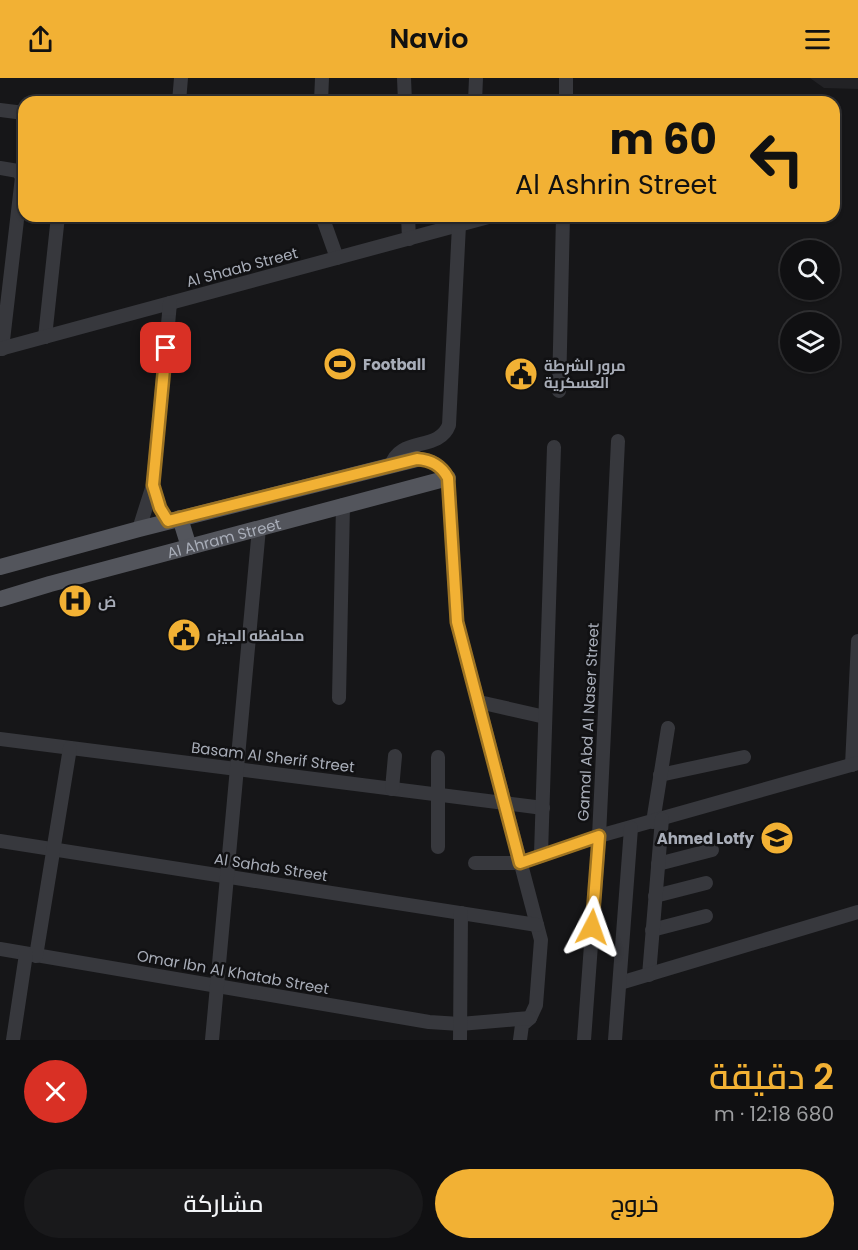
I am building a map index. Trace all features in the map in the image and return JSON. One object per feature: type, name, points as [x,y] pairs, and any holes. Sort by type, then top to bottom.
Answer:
[{"type":"main road","name":"Al Ahram Street","points":[[0,567],[139,529],[417,459]]},
{"type":"main road","name":"Al Ahram Street","points":[[0,599],[448,478]]},
{"type":"main road","points":[[174,520],[189,547]]},
{"type":"main road","points":[[35,558],[34,568],[50,584]]},
{"type":"street","points":[[180,96],[181,78]]},
{"type":"street","points":[[321,96],[322,78]]},
{"type":"street","points":[[404,78],[405,96]]},
{"type":"street","points":[[475,96],[476,78]]},
{"type":"street","points":[[566,96],[567,78]]},
{"type":"street","points":[[0,110],[18,112]]},
{"type":"street","points":[[0,168],[18,171]]},
{"type":"street","points":[[1,349],[18,210]]},
{"type":"street","points":[[45,337],[57,222]]},
{"type":"street","points":[[324,222],[338,258]]},
{"type":"street","points":[[408,222],[409,238]]},
{"type":"street","name":"Al Shaab Street","points":[[1,349],[465,222]]},
{"type":"street","points":[[391,466],[401,451],[409,446],[437,439],[445,433],[449,425],[468,222]]},
{"type":"street","points":[[559,391],[563,222]]},
{"type":"street","points":[[139,529],[153,485],[170,303]]},
{"type":"street","name":"Gamal Abd Al Naser Street","points":[[584,1040],[599,836],[618,441]]},
{"type":"street","points":[[541,854],[554,447]]},
{"type":"street","points":[[417,459],[434,463],[443,470],[448,478],[457,622],[542,949],[536,1005],[530,1018],[522,1025],[520,1040]]},
{"type":"street","points":[[153,485],[160,508],[174,520]]},
{"type":"street","points":[[339,698],[343,505]]},
{"type":"street","points":[[212,1040],[259,528]]},
{"type":"street","points":[[475,863],[520,863],[599,836],[855,764],[858,641]]},
{"type":"street","points":[[479,702],[545,717]]},
{"type":"street","points":[[649,975],[658,864],[657,821],[660,775],[668,728]]},
{"type":"street","name":"Basam Al Sherif Street","points":[[0,739],[543,808]]},
{"type":"street","points":[[13,1040],[53,850],[70,748]]},
{"type":"street","points":[[392,789],[395,756]]},
{"type":"street","points":[[438,757],[438,847]]},
{"type":"street","points":[[660,775],[744,757]]},
{"type":"street","points":[[615,1040],[631,828]]},
{"type":"street","name":"Al Sahab Street","points":[[0,842],[537,925]]},
{"type":"street","points":[[658,864],[712,850]]},
{"type":"street","points":[[655,896],[706,883]]},
{"type":"street","points":[[620,983],[858,912]]},
{"type":"street","points":[[460,1040],[461,913]]},
{"type":"street","points":[[652,930],[706,916]]},
{"type":"street","name":"Omar Ibn Al Khatab Street","points":[[0,950],[429,1022],[460,1024],[530,1018]]},
{"type":"shaded area","points":[[810,78],[858,78],[858,89],[824,88]]},
{"type":"place","name":"Football","points":[[340,364]]},
{"type":"place","name":"مرور الشرطة العسكرية","points":[[521,374]]},
{"type":"place","name":"ض","points":[[75,601]]},
{"type":"place","name":"محافظه الجيزه","points":[[184,635]]},
{"type":"place","name":"Ahmed Lotfy","points":[[777,838]]},
{"type":"route","points":[[166,348],[153,485],[160,508],[168,521],[417,459],[429,460],[443,470],[448,478],[457,622],[520,863],[599,836],[592,927]]}]
